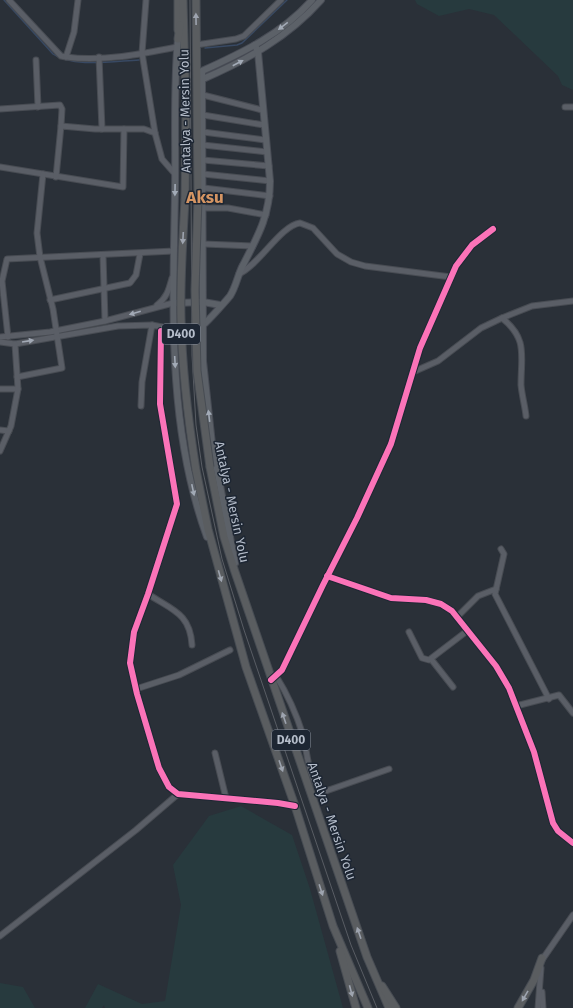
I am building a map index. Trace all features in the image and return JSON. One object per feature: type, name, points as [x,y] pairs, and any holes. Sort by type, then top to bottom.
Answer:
[{"type":"highway","points":[[178,0],[178,39]]},
{"type":"highway","points":[[178,39],[183,0]]},
{"type":"highway","name":"Antalya - Mersin Yolu","points":[[183,0],[186,115],[181,331],[187,404],[196,470],[216,560],[246,667],[295,806],[333,926],[368,1008]]},
{"type":"highway","name":"Antalya - Mersin Yolu","points":[[196,0],[198,198],[195,290],[197,371],[210,467],[224,537],[246,605],[273,678],[367,957],[389,1008]]},
{"type":"highway","points":[[196,54],[202,71]]},
{"type":"highway","points":[[333,926],[356,1008]]},
{"type":"highway","points":[[367,957],[396,1008]]},
{"type":"highway","points":[[518,1008],[534,980],[542,958]]},
{"type":"main road","points":[[246,605],[231,544],[212,444],[203,360],[202,302],[204,188],[202,71],[255,46],[316,1]]},
{"type":"main road","points":[[203,79],[258,52],[295,26],[316,1]]},
{"type":"main road","points":[[178,39],[173,303],[174,344],[179,406],[187,462],[196,506],[216,560]]},
{"type":"main road","points":[[173,329],[193,330],[202,325],[230,295],[254,246],[266,215],[270,196],[270,181],[262,110],[258,52],[255,46]]},
{"type":"main road","points":[[173,303],[202,302],[220,305]]},
{"type":"street","points":[[9,0],[62,56],[99,60],[177,47]]},
{"type":"street","points":[[66,57],[74,32],[78,0]]},
{"type":"street","points":[[146,0],[142,54],[154,132],[162,159],[175,174]]},
{"type":"street","points":[[196,45],[236,39],[244,36],[281,0]]},
{"type":"street","points":[[36,60],[38,107]]},
{"type":"street","points":[[99,60],[102,129]]},
{"type":"street","points":[[203,95],[262,110]]},
{"type":"street","points":[[0,109],[60,105],[62,110],[56,177]]},
{"type":"street","points":[[565,107],[573,107]]},
{"type":"street","points":[[203,114],[264,125]]},
{"type":"street","points":[[61,126],[102,129],[144,129],[154,132]]},
{"type":"street","points":[[0,168],[123,187],[124,129]]},
{"type":"street","points":[[203,132],[265,140]]},
{"type":"street","points":[[203,146],[267,152]]},
{"type":"street","points":[[203,160],[269,166]]},
{"type":"street","points":[[17,377],[62,368],[56,330],[40,257],[37,233],[43,174]]},
{"type":"street","points":[[203,174],[270,181]]},
{"type":"street","points":[[204,188],[270,196]]},
{"type":"street","points":[[204,208],[228,208],[266,215]]},
{"type":"street","points":[[239,274],[252,267],[288,227],[300,223],[312,228],[337,254],[351,262],[366,266],[451,277]]},
{"type":"street","points":[[389,769],[326,791],[322,791],[316,784],[310,771],[304,742],[294,708],[273,678],[282,670],[327,576],[358,518],[391,444],[420,348],[456,266],[472,245],[494,229]]},
{"type":"street","points":[[204,244],[254,246]]},
{"type":"street","points":[[8,337],[1,281],[6,259],[140,254],[174,251]]},
{"type":"street","points":[[50,300],[132,282],[136,275],[140,254]]},
{"type":"street","points":[[103,255],[106,321]]},
{"type":"street","points":[[155,307],[162,302],[168,292],[174,271]]},
{"type":"street","points":[[413,372],[438,361],[481,328],[502,318],[532,306],[573,301]]},
{"type":"street","points":[[0,337],[56,330],[106,321],[173,303]]},
{"type":"street","points":[[502,318],[516,332],[522,348],[522,386],[526,416]]},
{"type":"street","points":[[152,325],[170,337],[174,344]]},
{"type":"street","points":[[141,406],[142,382],[152,325]]},
{"type":"street","points":[[0,342],[15,344],[118,326],[152,325],[173,329]]},
{"type":"street","points":[[161,331],[160,404],[177,504],[134,632],[130,663],[136,689],[159,768],[169,786],[178,794],[295,806]]},
{"type":"street","points":[[0,451],[9,431],[18,389],[15,344]]},
{"type":"street","points":[[0,389],[18,389]]},
{"type":"street","points":[[0,430],[9,431]]},
{"type":"street","points":[[501,549],[504,554],[495,594],[499,605],[549,699]]},
{"type":"street","points":[[327,576],[391,598],[426,600],[441,604],[452,611],[496,666],[509,688],[534,752],[553,823],[558,831],[573,843]]},
{"type":"street","points":[[457,617],[478,596],[496,589]]},
{"type":"street","points":[[148,594],[186,620],[190,629],[192,645]]},
{"type":"street","points":[[410,632],[422,658],[431,659],[468,631]]},
{"type":"street","points":[[136,689],[179,675],[230,650]]},
{"type":"street","points":[[431,659],[453,687]]},
{"type":"street","points":[[516,706],[549,699],[559,695],[573,712]]},
{"type":"street","points":[[215,753],[226,798]]},
{"type":"street","points":[[0,936],[136,830],[178,794]]},
{"type":"street","points":[[538,1008],[542,958],[573,915]]},
{"type":"street","points":[[540,975],[543,1008]]},
{"type":"green space","points":[[415,0],[573,0],[573,90],[562,85],[558,76],[494,15],[469,9],[439,16],[417,4]]},
{"type":"green space","points":[[241,806],[292,835],[310,889],[343,1008],[105,1008],[104,1005],[102,1008],[85,1008],[98,984],[142,1004],[165,1001],[181,905],[173,865],[209,816]]},
{"type":"green space","points":[[0,983],[23,987],[35,1008],[0,1008]]},
{"type":"waterway","points":[[4,0],[53,54],[61,58],[71,61],[94,63],[139,60]]},
{"type":"waterway","points":[[205,48],[237,45],[242,43],[287,0]]},
{"type":"tram line","points":[[190,0],[192,355],[196,425],[202,467],[222,559],[244,630],[351,945],[377,1008]]},
{"type":"cycle path","points":[[271,680],[282,670],[357,518],[391,444],[420,348],[456,266],[472,245],[493,229]]},
{"type":"cycle path","points":[[161,331],[160,404],[177,504],[134,632],[130,663],[137,694],[159,768],[169,787],[178,794],[278,803],[295,806]]},
{"type":"cycle path","points":[[327,576],[391,598],[426,600],[441,604],[452,611],[496,666],[509,688],[534,752],[553,823],[558,831],[573,843]]},
{"type":"district","name":"Aksu","points":[[205,197]]}]
